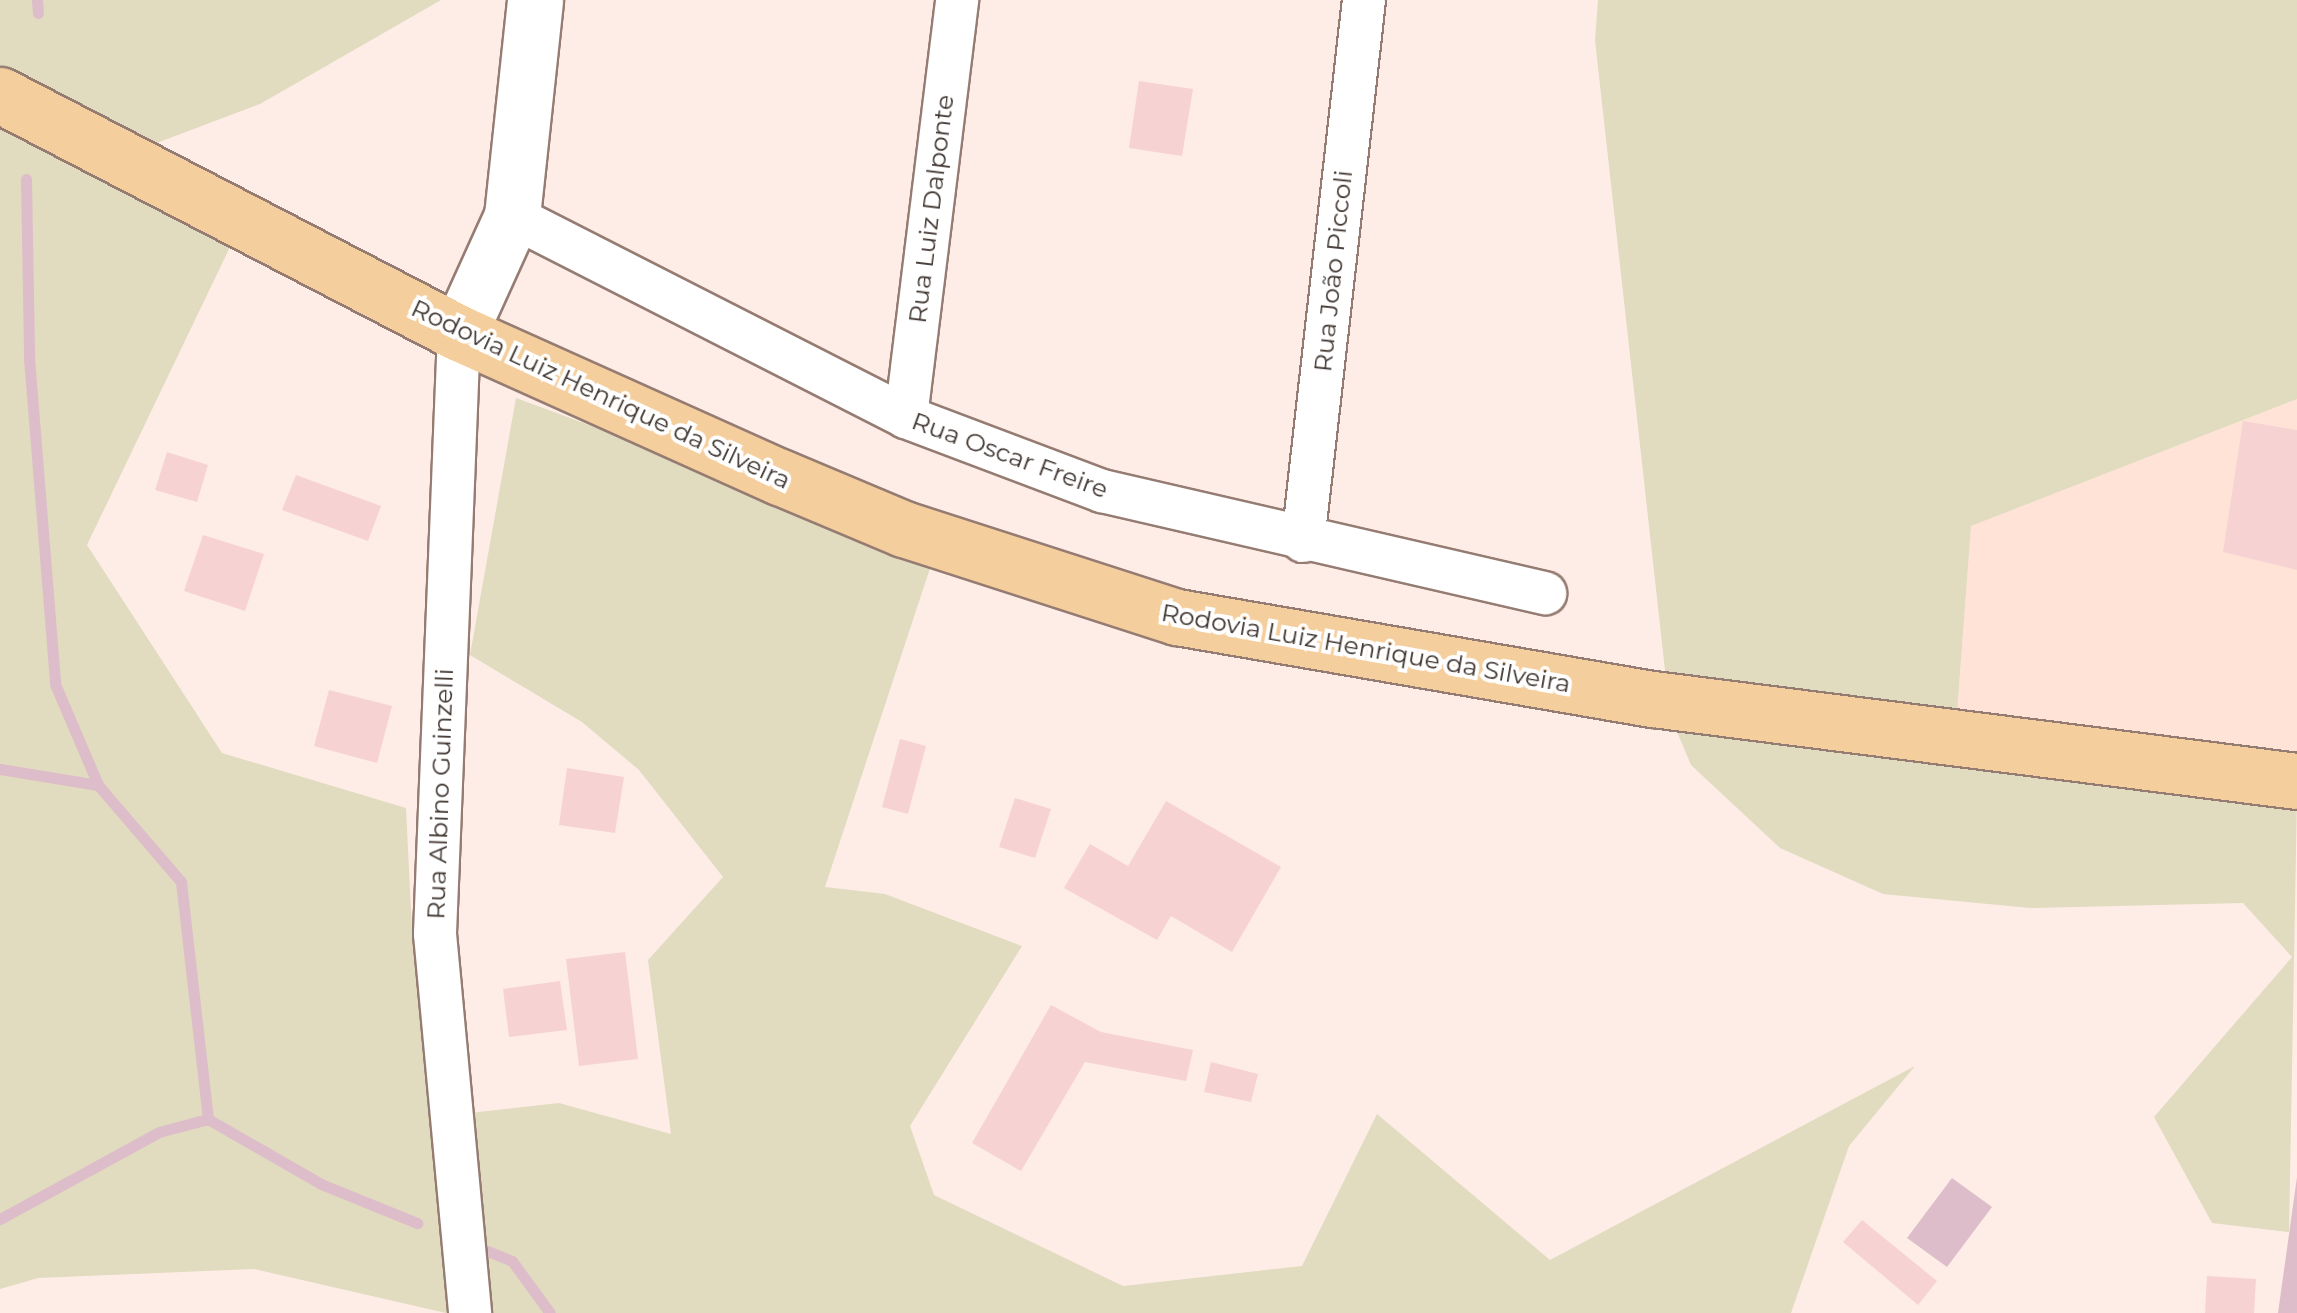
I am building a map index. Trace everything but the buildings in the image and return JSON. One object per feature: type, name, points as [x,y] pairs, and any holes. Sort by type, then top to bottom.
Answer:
[{"type":"main road","name":"Rodovia Luiz Henrique da Silveira","points":[[0,95],[458,333],[904,528],[1176,617],[1653,699],[2297,781]]},
{"type":"street","points":[[458,333],[512,216],[535,0]]},
{"type":"street","name":"Rua Luiz Dalponte","points":[[906,417],[957,0]]},
{"type":"street","name":"Rua João Piccoli","points":[[1302,541],[1364,0]]},
{"type":"street","name":"Rua Oscar Freire","points":[[512,216],[906,417],[1102,492],[1302,541],[1545,593]]},
{"type":"street","name":"Rua Albino Guinzelli","points":[[458,333],[435,916],[470,1313]]},
{"type":"shaded area","points":[[0,0],[441,0],[260,104],[146,147],[254,197],[87,545],[222,753],[406,808],[412,931],[442,1116],[559,1103],[671,1134],[648,960],[723,877],[639,770],[582,722],[470,655],[516,398],[935,553],[825,887],[885,894],[1022,946],[910,1126],[934,1195],[1123,1286],[1302,1266],[1377,1114],[1550,1260],[1915,1066],[1849,1146],[1791,1313],[446,1313],[254,1269],[38,1278],[0,1289]]},
{"type":"shaded area","points":[[1598,0],[2297,0],[2297,399],[1971,526],[1954,753],[2297,796],[2289,1232],[2212,1223],[2154,1117],[2292,957],[2243,903],[2030,908],[1883,894],[1780,848],[1691,765],[1670,715],[1595,40]]},
{"type":"shaded area","points":[[2297,399],[2297,796],[1954,754],[1971,526]]},
{"type":"shaded area","points":[[2297,1177],[2297,1313],[2278,1313]]},
{"type":"shaded area","points":[[1952,1178],[1992,1207],[1947,1267],[1907,1238]]},
{"type":"waterway","points":[[37,0],[38,13]]},
{"type":"waterway","points":[[26,179],[29,358],[55,684],[98,785]]},
{"type":"waterway","points":[[0,769],[98,785],[181,882],[208,1119],[321,1184],[417,1223]]},
{"type":"waterway","points":[[0,1219],[159,1132],[208,1119]]},
{"type":"waterway","points":[[475,1246],[512,1261],[550,1313]]}]
